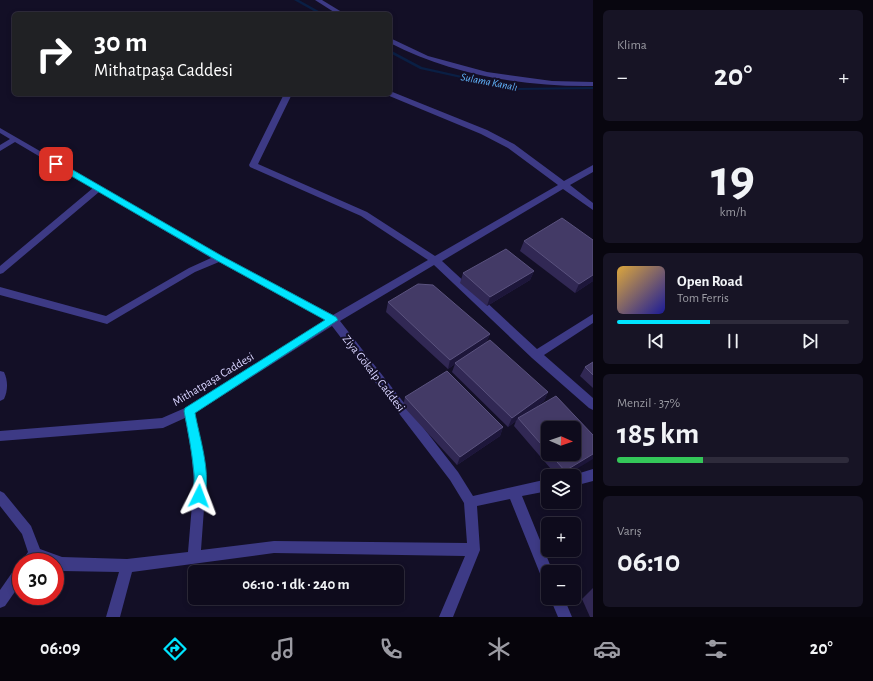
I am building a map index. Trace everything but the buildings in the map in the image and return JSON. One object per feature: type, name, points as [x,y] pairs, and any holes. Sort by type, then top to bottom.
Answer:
[{"type":"street","points":[[318,0],[339,12]]},
{"type":"street","points":[[392,41],[426,57],[456,66],[498,75],[537,82],[593,84]]},
{"type":"street","points":[[392,94],[484,132],[511,146],[593,207]]},
{"type":"street","points":[[287,96],[253,165],[364,214],[435,260],[536,355],[593,405]]},
{"type":"street","name":"Ziya Gökalp Caddesi","points":[[0,130],[98,189],[219,258],[333,320],[454,476],[470,502],[474,550],[446,617]]},
{"type":"street","points":[[0,149],[15,139]]},
{"type":"street","name":"Mithatpaşa Caddesi","points":[[0,436],[163,423],[189,411],[333,320],[593,168]]},
{"type":"street","points":[[0,271],[98,189]]},
{"type":"street","points":[[0,291],[107,320],[192,270],[219,258]]},
{"type":"street","points":[[536,355],[593,318]]},
{"type":"street","points":[[0,375],[2,382],[0,396]]},
{"type":"street","points":[[189,411],[197,450],[200,481],[194,557]]},
{"type":"street","points":[[581,478],[593,475]]},
{"type":"street","points":[[470,502],[541,487]]},
{"type":"street","points":[[514,493],[543,565]]},
{"type":"street","points":[[0,497],[27,530],[31,553]]},
{"type":"street","points":[[64,564],[127,566],[274,547],[474,550]]},
{"type":"street","points":[[113,617],[127,566]]},
{"type":"street","points":[[0,601],[12,584]]},
{"type":"street","points":[[560,605],[565,617]]},
{"type":"waterway","name":"Sulama Kanalı","points":[[296,0],[318,12]]},
{"type":"waterway","name":"Sulama Kanalı","points":[[392,52],[421,68],[516,89],[593,88]]},
{"type":"route","points":[[56,164],[219,258],[333,320],[189,411],[197,450],[200,481],[199,496]]}]
